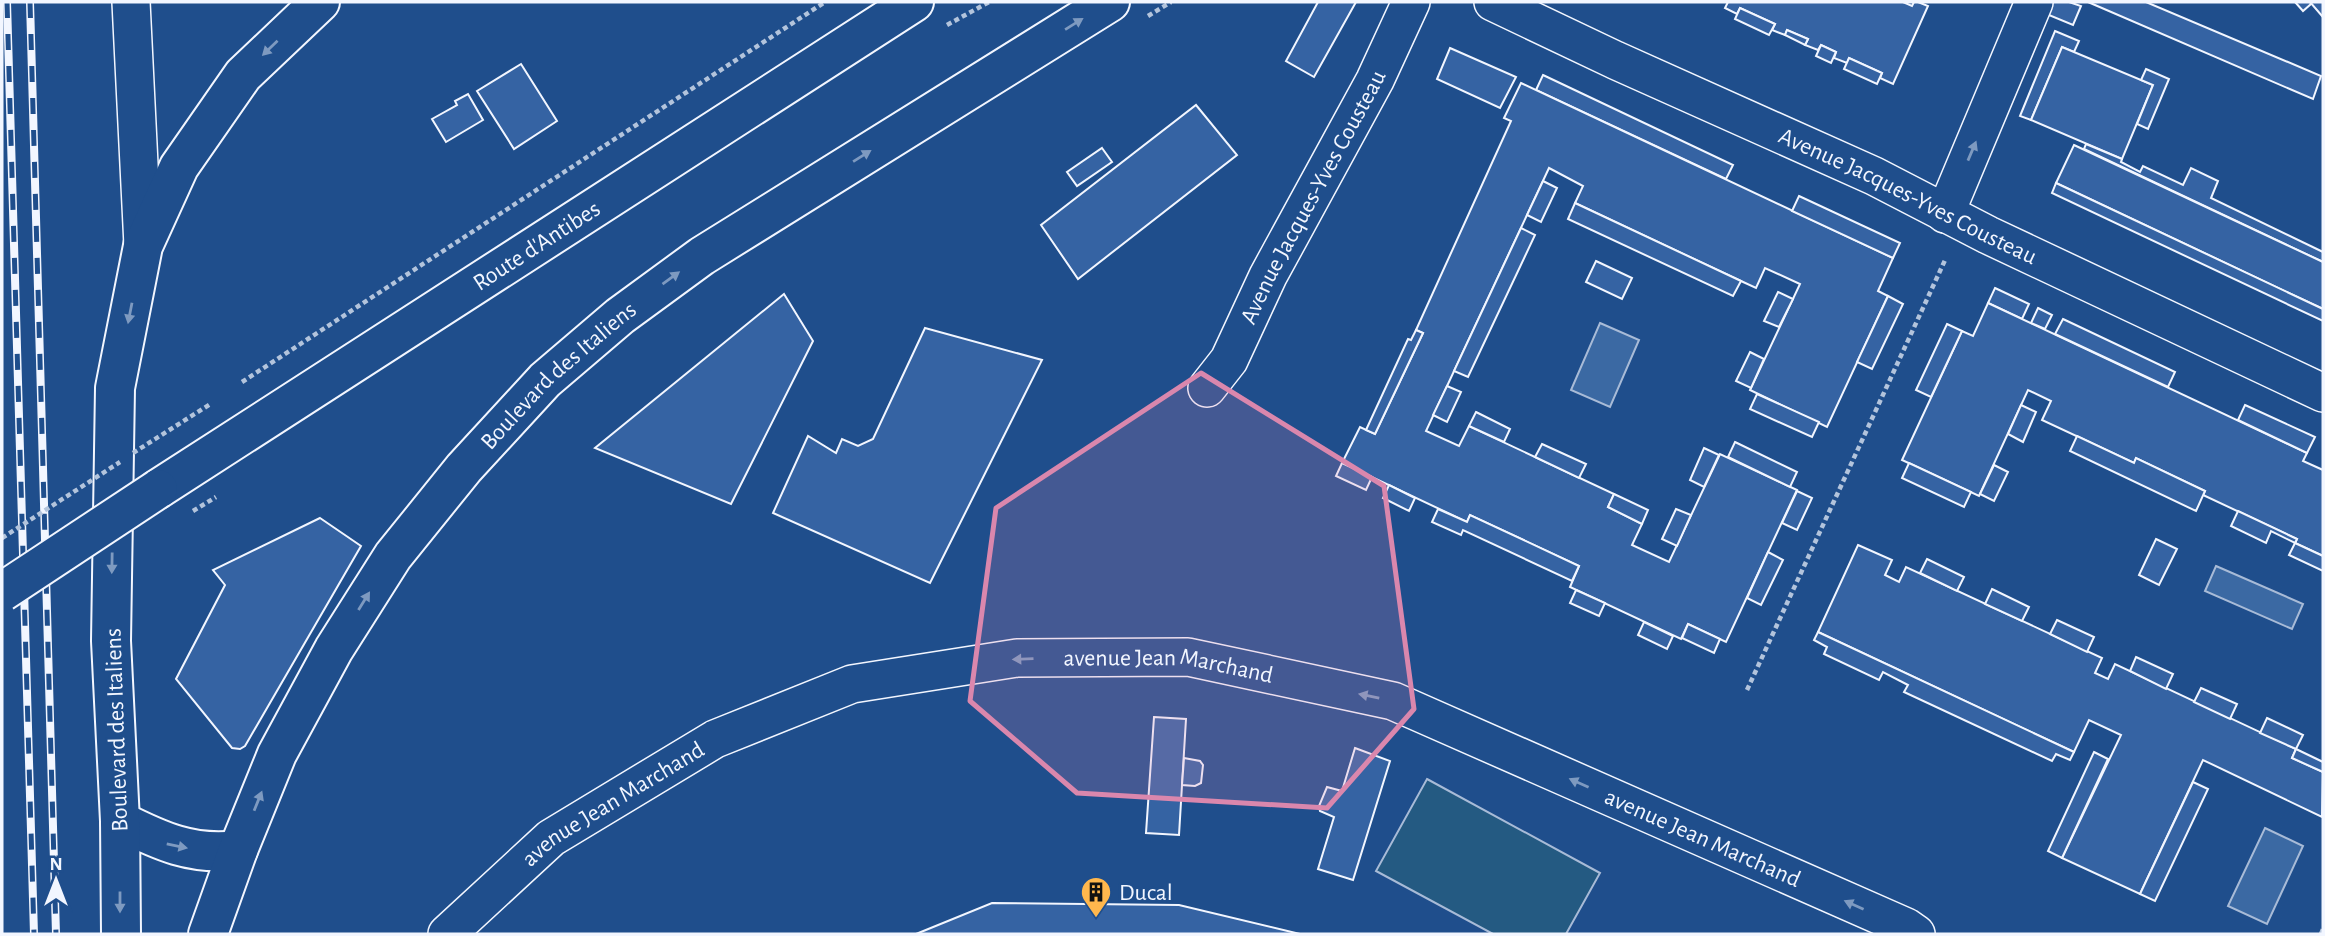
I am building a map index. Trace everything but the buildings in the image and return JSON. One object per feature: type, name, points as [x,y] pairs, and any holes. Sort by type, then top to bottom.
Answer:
[{"type":"main road","name":"Boulevard des Italiens","points":[[121,934],[120,821],[111,641],[115,388],[143,246],[179,167],[243,75],[320,2]]},
{"type":"main road","name":"Route d'Antibes","points":[[2,592],[914,2]]},
{"type":"main road","name":"Boulevard des Italiens","points":[[208,934],[277,754],[334,649],[393,556],[464,468],[545,380],[620,316],[702,256],[1110,2]]},
{"type":"main road","points":[[120,821],[163,843],[214,853],[238,850]]},
{"type":"street","points":[[131,2],[143,246]]},
{"type":"street","name":"Avenue Jacques-Yves Cousteau","points":[[1207,388],[1229,360],[1268,276],[1374,80],[1411,2]]},
{"type":"street","name":"Avenue Jacques-Yves Cousteau","points":[[1493,2],[1874,176],[1953,218],[2323,393]]},
{"type":"street","points":[[1953,218],[2034,2]]},
{"type":"street","name":"avenue Jean Marchand","points":[[447,934],[551,838],[715,739],[852,684],[1017,658],[1188,657],[1393,701],[1906,927],[1916,934]]},
{"type":"path","points":[[234,388],[825,2]]},
{"type":"path","points":[[1147,16],[1171,2]]},
{"type":"path","points":[[1747,690],[1953,218]]},
{"type":"path","points":[[2,538],[223,395]]},
{"type":"path","points":[[2321,934],[2323,929]]},
{"type":"highlighted area","points":[[1201,373],[1384,486],[1414,709],[1327,808],[1077,793],[970,701],[996,508]]},
{"type":"shaded area","points":[[1600,323],[1639,340],[1610,407],[1571,390]]},
{"type":"shaded area","points":[[2216,566],[2303,604],[2292,629],[2205,591]]},
{"type":"shaded area","points":[[1427,779],[1600,873],[1566,934],[1493,934],[1376,871]]},
{"type":"shaded area","points":[[2265,828],[2303,846],[2267,924],[2228,906]]},
{"type":"railway","points":[[7,2],[34,934]]},
{"type":"railway","points":[[30,2],[56,934]]},
{"type":"place","name":"Ducal","points":[[1096,919]]}]
